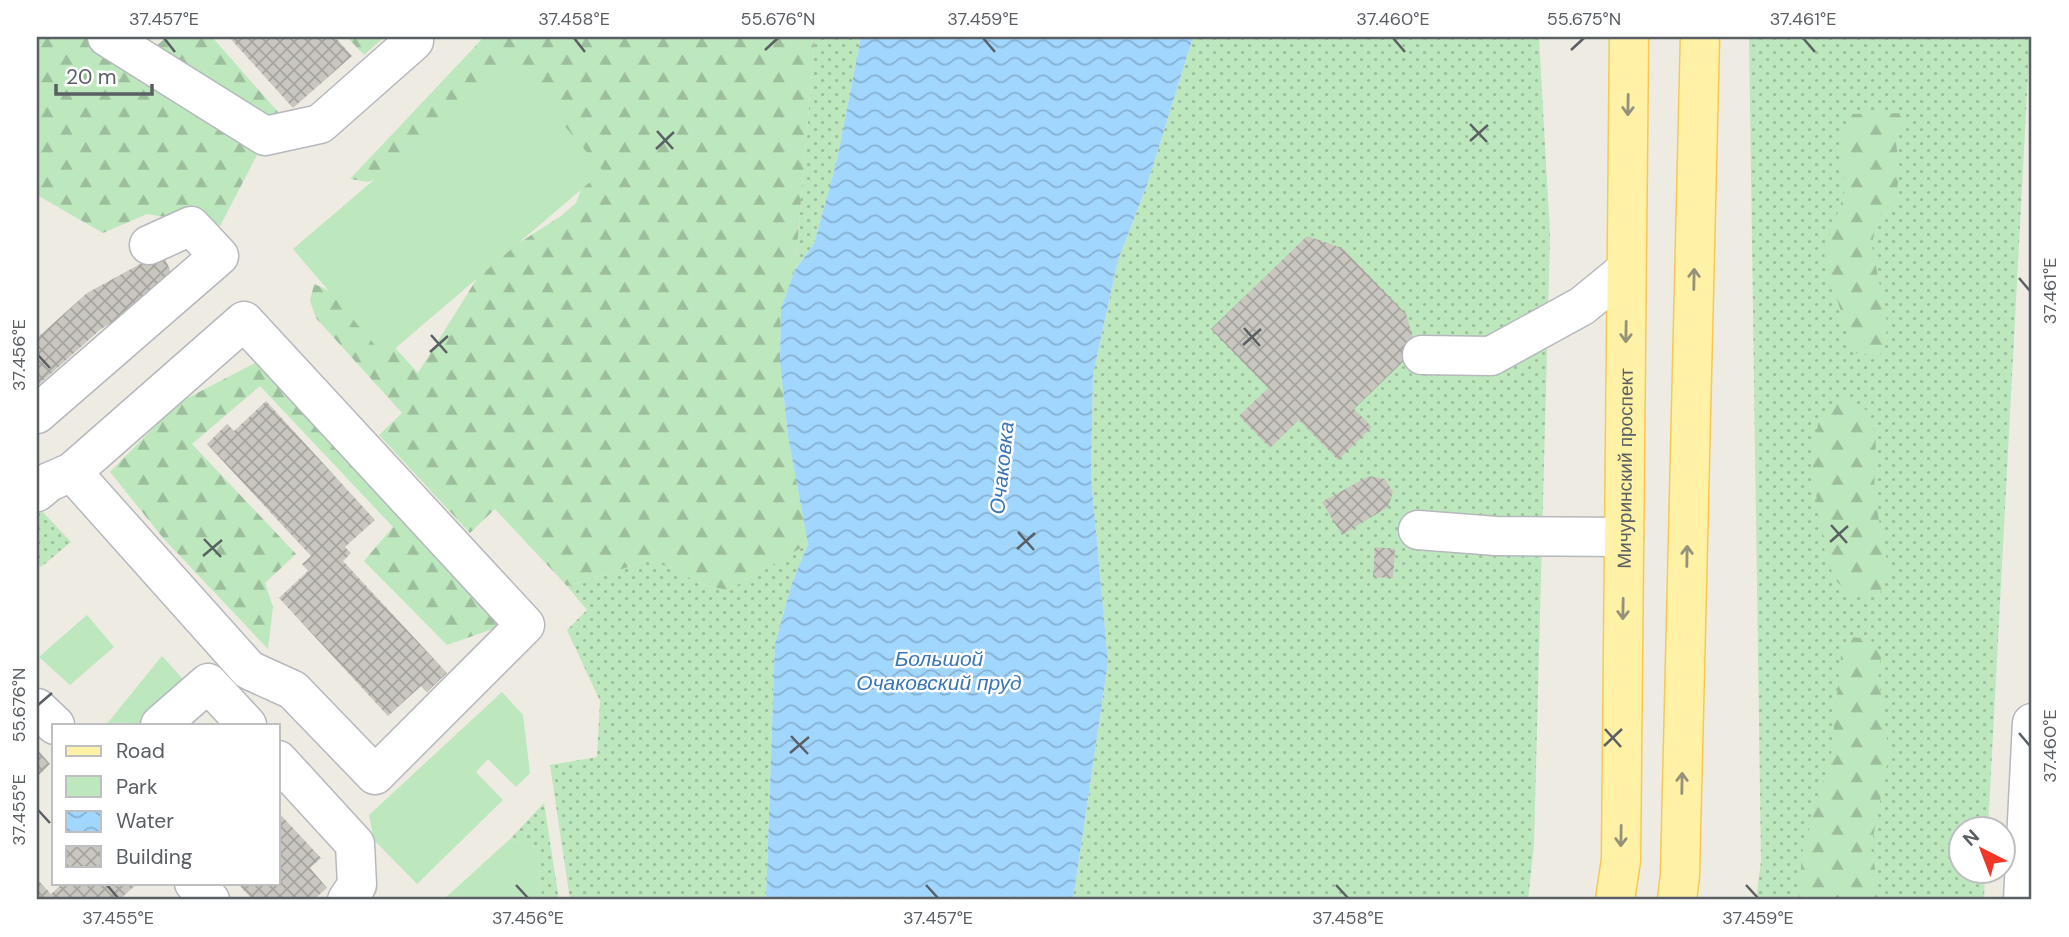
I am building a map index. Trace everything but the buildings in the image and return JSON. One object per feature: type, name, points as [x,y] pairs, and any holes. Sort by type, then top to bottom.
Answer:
[{"type":"main road","name":"Мичуринский проспект","points":[[1615,900],[1620,860],[1629,37]]},
{"type":"main road","points":[[1677,900],[1680,875],[1700,37]]},
{"type":"lane","points":[[107,37],[265,136],[320,124],[414,41],[410,37]]},
{"type":"lane","points":[[37,414],[219,256],[191,226],[149,244]]},
{"type":"lane","points":[[1422,355],[1491,356],[1582,306],[1626,270]]},
{"type":"lane","points":[[244,321],[525,625],[375,775],[293,690],[249,670],[49,478],[244,321]]},
{"type":"lane","points":[[1418,530],[1496,536],[1624,537]]},
{"type":"lane","points":[[161,724],[208,683],[246,724]]},
{"type":"lane","points":[[37,708],[54,724]]},
{"type":"lane","points":[[2026,888],[2032,723]]},
{"type":"lane","points":[[280,762],[355,844],[357,885],[347,900]]},
{"type":"lane","points":[[195,884],[210,900]]},
{"type":"green space","points":[[37,37],[147,37],[156,46],[167,37],[212,37],[279,113],[220,226],[147,214],[103,233],[37,195]]},
{"type":"green space","points":[[347,37],[384,37],[364,55]]},
{"type":"green space","points":[[484,37],[815,37],[795,270],[781,308],[780,362],[788,436],[808,544],[728,590],[702,585],[673,568],[648,561],[567,586],[495,509],[470,533],[379,435],[402,413],[316,318],[310,301],[314,284],[356,310],[418,373],[486,264],[561,216],[576,203],[583,185],[401,168],[368,182],[350,179]]},
{"type":"green space","points":[[815,37],[861,37],[837,160],[814,244],[795,270]]},
{"type":"green space","points":[[1193,37],[1539,37],[1550,235],[1534,844],[1528,900],[1073,900],[1108,662],[1091,477],[1093,374],[1118,260],[1147,185]]},
{"type":"green space","points":[[1749,37],[2030,37],[1989,814],[1946,814],[1946,884],[1985,884],[1984,900],[1756,900],[1761,861]]},
{"type":"green space","points":[[511,63],[603,171],[385,357],[293,249]]},
{"type":"green space","points":[[1905,113],[1896,143],[1900,171],[1895,200],[1876,219],[1872,246],[1888,327],[1880,356],[1853,353],[1838,302],[1827,277],[1824,250],[1844,195],[1842,141],[1848,114]]},
{"type":"green space","points":[[261,360],[504,625],[447,645],[364,561],[393,527],[260,386],[192,444],[296,554],[265,583],[273,607],[268,649],[164,539],[110,472],[178,403]]},
{"type":"green space","points":[[1843,399],[1868,411],[1876,437],[1874,494],[1889,572],[1879,595],[1853,597],[1835,580],[1825,553],[1813,475],[1813,447],[1820,416]]},
{"type":"green space","points":[[40,509],[71,542],[41,567],[37,562],[37,513]]},
{"type":"green space","points":[[808,544],[792,583],[775,644],[766,900],[570,900],[550,765],[597,757],[600,701],[567,630],[587,610],[567,586],[648,561],[673,568],[702,585],[728,590]]},
{"type":"green space","points":[[87,615],[114,647],[70,685],[39,657]]},
{"type":"green space","points":[[1851,637],[1870,639],[1882,654],[1878,672],[1889,754],[1871,848],[1881,900],[1799,900],[1802,853],[1831,756],[1841,655]]},
{"type":"green space","points":[[162,656],[192,689],[150,724],[107,724]]},
{"type":"green space","points":[[502,692],[523,715],[530,773],[516,787],[488,759],[476,772],[503,800],[417,884],[374,840],[369,815]]},
{"type":"green space","points":[[544,803],[559,900],[542,900],[537,847],[510,839]]},
{"type":"green space","points":[[510,839],[537,847],[542,900],[443,900]]},
{"type":"water","name":"Большой Очаковский пруд","points":[[861,37],[1193,37],[1147,185],[1118,260],[1093,374],[1091,477],[1108,662],[1073,900],[766,900],[775,644],[792,583],[808,544],[788,436],[780,362],[781,308],[795,270],[814,244],[837,160]]},
{"type":"water label","name":"Очаковка","points":[[1002,468]]}]
